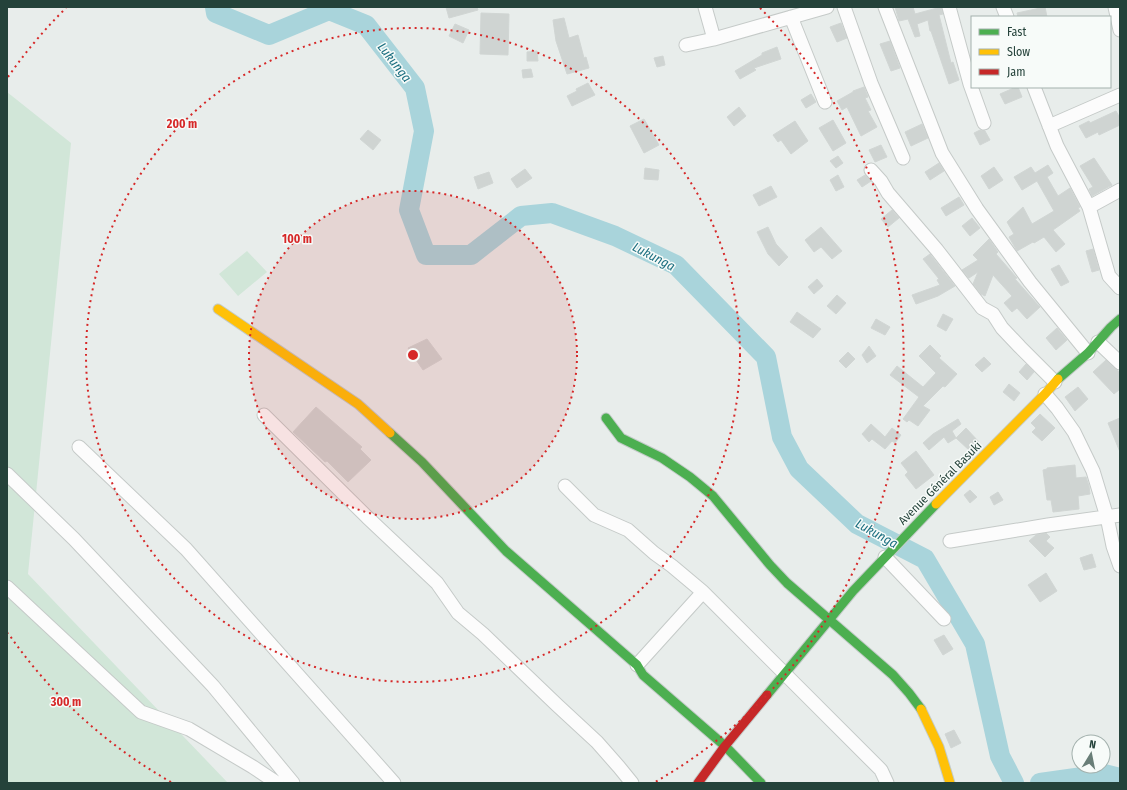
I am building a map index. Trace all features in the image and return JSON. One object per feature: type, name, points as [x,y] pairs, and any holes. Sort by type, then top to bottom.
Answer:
[{"type":"street","points":[[705,7],[714,39]]},
{"type":"street","points":[[686,45],[714,39],[792,17],[804,10],[827,7]]},
{"type":"street","points":[[844,7],[871,83],[903,158]]},
{"type":"street","points":[[885,7],[942,153],[977,209],[1025,276],[1088,353]]},
{"type":"street","points":[[949,7],[971,87]]},
{"type":"street","points":[[1115,7],[1120,30]]},
{"type":"street","points":[[792,17],[825,102]]},
{"type":"street","points":[[971,88],[984,123]]},
{"type":"street","points":[[1034,88],[1057,146],[1089,207],[1109,276],[1120,288]]},
{"type":"street","points":[[1049,126],[1120,95]]},
{"type":"street","points":[[871,170],[881,181],[888,193],[937,250],[982,308],[993,314],[1002,328],[1055,382]]},
{"type":"street","points":[[1089,207],[1120,190]]},
{"type":"street","points":[[218,309],[358,404],[422,462],[506,551],[637,665],[643,675],[725,746],[761,783]]},
{"type":"street","name":"Avenue Général Basuki","points":[[698,783],[725,746],[853,592],[910,530],[1045,394],[1055,382],[1088,353],[1120,319]]},
{"type":"street","points":[[1098,342],[1120,363]]},
{"type":"street","points":[[1045,394],[1074,432],[1093,471],[1113,546],[1120,566]]},
{"type":"street","points":[[264,415],[437,583],[458,613],[483,634],[597,742],[632,783]]},
{"type":"street","points":[[606,418],[621,438],[662,458],[690,476],[712,496],[787,583],[893,675],[923,712],[939,747],[950,783]]},
{"type":"street","points":[[79,447],[186,549],[394,783]]},
{"type":"street","points":[[7,474],[74,539],[213,686],[293,783]]},
{"type":"street","points":[[565,486],[594,515],[628,530],[703,592],[881,770],[887,783]]},
{"type":"street","points":[[950,541],[1120,515]]},
{"type":"street","points":[[885,557],[944,619]]},
{"type":"street","points":[[7,587],[141,712],[189,729],[277,783]]},
{"type":"street","points":[[637,665],[703,592]]},
{"type":"green space","points":[[7,92],[71,143],[28,574],[228,783],[7,783]]},
{"type":"green space","points":[[247,251],[267,272],[238,296],[219,274]]},
{"type":"building","points":[[446,7],[477,7],[478,10],[449,18]]},
{"type":"building","points":[[895,7],[913,7],[915,14],[941,7],[943,14],[939,15],[951,63],[953,62],[959,80],[949,84],[930,31],[928,20],[917,24],[920,36],[915,37],[908,19],[899,21]]},
{"type":"building","points":[[1045,7],[1047,16],[1018,16],[1017,13]]},
{"type":"building","points":[[481,13],[509,14],[508,55],[480,54]]},
{"type":"building","points":[[564,18],[569,38],[578,35],[584,58],[586,57],[589,68],[567,74],[556,41],[553,20]]},
{"type":"building","points":[[841,23],[847,38],[837,42],[830,27]]},
{"type":"building","points":[[455,24],[469,30],[463,43],[449,36]]},
{"type":"building","points":[[890,41],[900,68],[891,71],[880,44]]},
{"type":"building","points":[[777,47],[781,59],[754,68],[756,70],[740,79],[735,71],[762,55],[762,53]]},
{"type":"building","points":[[537,51],[538,61],[527,61],[527,52]]},
{"type":"building","points":[[663,56],[665,65],[657,67],[654,58]]},
{"type":"building","points":[[531,69],[533,77],[523,78],[522,70]]},
{"type":"building","points":[[588,83],[595,95],[572,106],[567,96],[577,91],[576,89]]},
{"type":"building","points":[[864,87],[868,97],[865,98],[871,110],[868,111],[877,127],[861,136],[847,107],[842,110],[837,101],[853,91]]},
{"type":"building","points":[[1014,88],[1018,88],[1022,97],[1005,104],[1000,94]]},
{"type":"building","points":[[811,94],[816,102],[806,108],[801,100]]},
{"type":"building","points":[[739,107],[746,116],[734,126],[727,117]]},
{"type":"building","points":[[1116,111],[1120,118],[1120,125],[1099,135],[1098,132],[1086,138],[1079,126],[1089,121],[1090,123]]},
{"type":"building","points":[[644,119],[659,145],[644,153],[630,126]]},
{"type":"building","points":[[833,120],[846,143],[833,151],[819,128]]},
{"type":"building","points":[[795,121],[808,141],[791,154],[781,140],[778,142],[773,135]]},
{"type":"building","points":[[922,124],[928,138],[911,146],[905,132]]},
{"type":"building","points":[[368,130],[381,140],[373,150],[360,139]]},
{"type":"building","points":[[980,130],[985,131],[990,140],[980,145],[974,133]]},
{"type":"building","points":[[881,145],[887,157],[875,162],[869,150]]},
{"type":"building","points":[[838,156],[843,163],[836,168],[830,161]]},
{"type":"building","points":[[1094,158],[1112,185],[1092,196],[1089,189],[1093,187],[1080,166]]},
{"type":"building","points":[[939,163],[944,171],[930,180],[925,172]]},
{"type":"building","points":[[1048,165],[1053,173],[1047,177],[1058,196],[1070,188],[1080,207],[1078,208],[1080,211],[1053,230],[1065,244],[1056,252],[1044,237],[1017,251],[1009,237],[1014,234],[1007,222],[1023,207],[1032,224],[1054,211],[1037,181],[1022,190],[1014,177],[1031,167],[1035,173]]},
{"type":"building","points":[[994,167],[1003,180],[989,189],[981,176]]},
{"type":"building","points":[[645,168],[659,170],[658,180],[644,179]]},
{"type":"building","points":[[525,169],[532,178],[517,188],[511,179]]},
{"type":"building","points":[[489,172],[493,183],[478,189],[474,177]]},
{"type":"building","points":[[838,175],[844,187],[836,191],[830,180]]},
{"type":"building","points":[[865,175],[871,181],[862,187],[857,180]]},
{"type":"building","points":[[771,186],[777,197],[759,206],[753,195]]},
{"type":"building","points":[[959,197],[964,205],[946,216],[941,208]]},
{"type":"building","points":[[892,210],[899,218],[888,227],[881,219]]},
{"type":"building","points":[[972,218],[980,228],[970,236],[962,226]]},
{"type":"building","points":[[768,227],[776,244],[788,257],[779,266],[768,254],[757,232]]},
{"type":"building","points":[[821,227],[842,251],[832,259],[821,247],[814,252],[805,240]]},
{"type":"building","points":[[989,239],[998,252],[996,254],[1017,278],[1015,279],[1040,307],[1027,319],[1017,308],[1012,312],[1004,303],[1012,296],[993,275],[985,296],[981,294],[973,284],[978,272],[969,278],[962,270],[978,260],[973,255]]},
{"type":"building","points":[[1093,249],[1099,270],[1092,272],[1086,251]]},
{"type":"building","points":[[930,254],[955,286],[938,296],[916,304],[912,295],[940,285],[937,280],[939,279],[923,259]]},
{"type":"building","points":[[1059,265],[1069,282],[1061,286],[1051,269]]},
{"type":"building","points":[[817,279],[823,286],[814,294],[808,287]]},
{"type":"building","points":[[837,295],[846,303],[836,314],[827,306]]},
{"type":"building","points":[[797,312],[821,329],[813,338],[790,322]]},
{"type":"building","points":[[943,314],[953,319],[946,331],[937,326]]},
{"type":"building","points":[[876,319],[890,327],[885,335],[871,328]]},
{"type":"building","points":[[1057,328],[1067,340],[1056,350],[1046,338]]},
{"type":"building","points":[[427,339],[442,359],[423,370],[408,348]]},
{"type":"building","points":[[930,345],[941,356],[939,358],[957,374],[945,387],[943,386],[923,406],[930,410],[918,426],[909,420],[907,422],[903,419],[919,397],[890,375],[897,366],[923,387],[936,373],[919,356]]},
{"type":"building","points":[[869,346],[876,356],[867,363],[862,355]]},
{"type":"building","points":[[848,352],[855,359],[846,368],[839,361]]},
{"type":"building","points":[[984,357],[991,364],[982,372],[975,365]]},
{"type":"building","points":[[1106,360],[1120,373],[1120,389],[1114,394],[1093,372]]},
{"type":"building","points":[[1026,364],[1034,372],[1027,380],[1019,372]]},
{"type":"building","points":[[1009,384],[1020,393],[1014,401],[1003,392]]},
{"type":"building","points":[[1078,387],[1088,399],[1075,411],[1065,397]]},
{"type":"building","points":[[316,407],[362,447],[360,449],[371,460],[348,482],[327,461],[325,462],[293,432]]},
{"type":"building","points":[[1040,414],[1055,428],[1042,441],[1032,432],[1036,428],[1031,423]]},
{"type":"building","points":[[1120,418],[1120,452],[1108,423]]},
{"type":"building","points":[[958,419],[961,424],[952,431],[956,438],[948,443],[944,437],[929,450],[923,443],[933,434]]},
{"type":"building","points":[[871,424],[885,437],[892,428],[901,435],[895,443],[892,441],[885,449],[872,439],[869,442],[862,434]]},
{"type":"building","points":[[966,428],[979,442],[970,451],[956,438]]},
{"type":"building","points":[[916,451],[934,475],[916,489],[905,475],[908,472],[901,463]]},
{"type":"building","points":[[1075,465],[1076,478],[1086,477],[1090,494],[1078,496],[1079,509],[1053,512],[1051,500],[1047,500],[1043,470],[1047,468]]},
{"type":"building","points":[[970,490],[977,497],[970,503],[964,495]]},
{"type":"building","points":[[998,492],[1003,500],[994,505],[990,497]]},
{"type":"building","points":[[1046,533],[1050,537],[1046,541],[1054,548],[1045,557],[1029,541],[1036,535]]},
{"type":"building","points":[[1092,554],[1096,567],[1084,570],[1080,558]]},
{"type":"building","points":[[1046,573],[1057,591],[1040,602],[1028,585]]},
{"type":"building","points":[[944,635],[953,649],[943,655],[934,640]]},
{"type":"building","points":[[954,730],[961,743],[951,748],[945,734]]},
{"type":"waterway","name":"Lukunga","points":[[215,7],[216,13],[269,35],[329,10],[366,25],[415,88],[424,131],[409,210],[426,255],[471,255],[521,216],[552,213],[615,236],[676,265],[766,357],[782,437],[799,469],[857,524],[925,559],[975,644],[1000,756],[1014,783]]},
{"type":"waterway","name":"Lukunga","points":[[1040,783],[1104,774],[1120,778]]},
{"type":"traffic: fast","points":[[1058,379],[1088,353],[1120,319]]},
{"type":"traffic: fast","points":[[606,418],[621,438],[662,458],[690,477],[713,496],[770,565],[787,583],[893,675],[921,709]]},
{"type":"traffic: fast","points":[[390,433],[422,462],[506,551],[637,665],[643,675],[725,746],[761,783]]},
{"type":"traffic: fast","points":[[767,695],[853,591],[936,504]]},
{"type":"traffic: slow","points":[[218,309],[358,404],[390,433]]},
{"type":"traffic: slow","points":[[936,504],[1058,379]]},
{"type":"traffic: slow","points":[[921,709],[939,747],[950,783]]},
{"type":"traffic: jam","points":[[698,783],[725,746],[767,695]]}]
